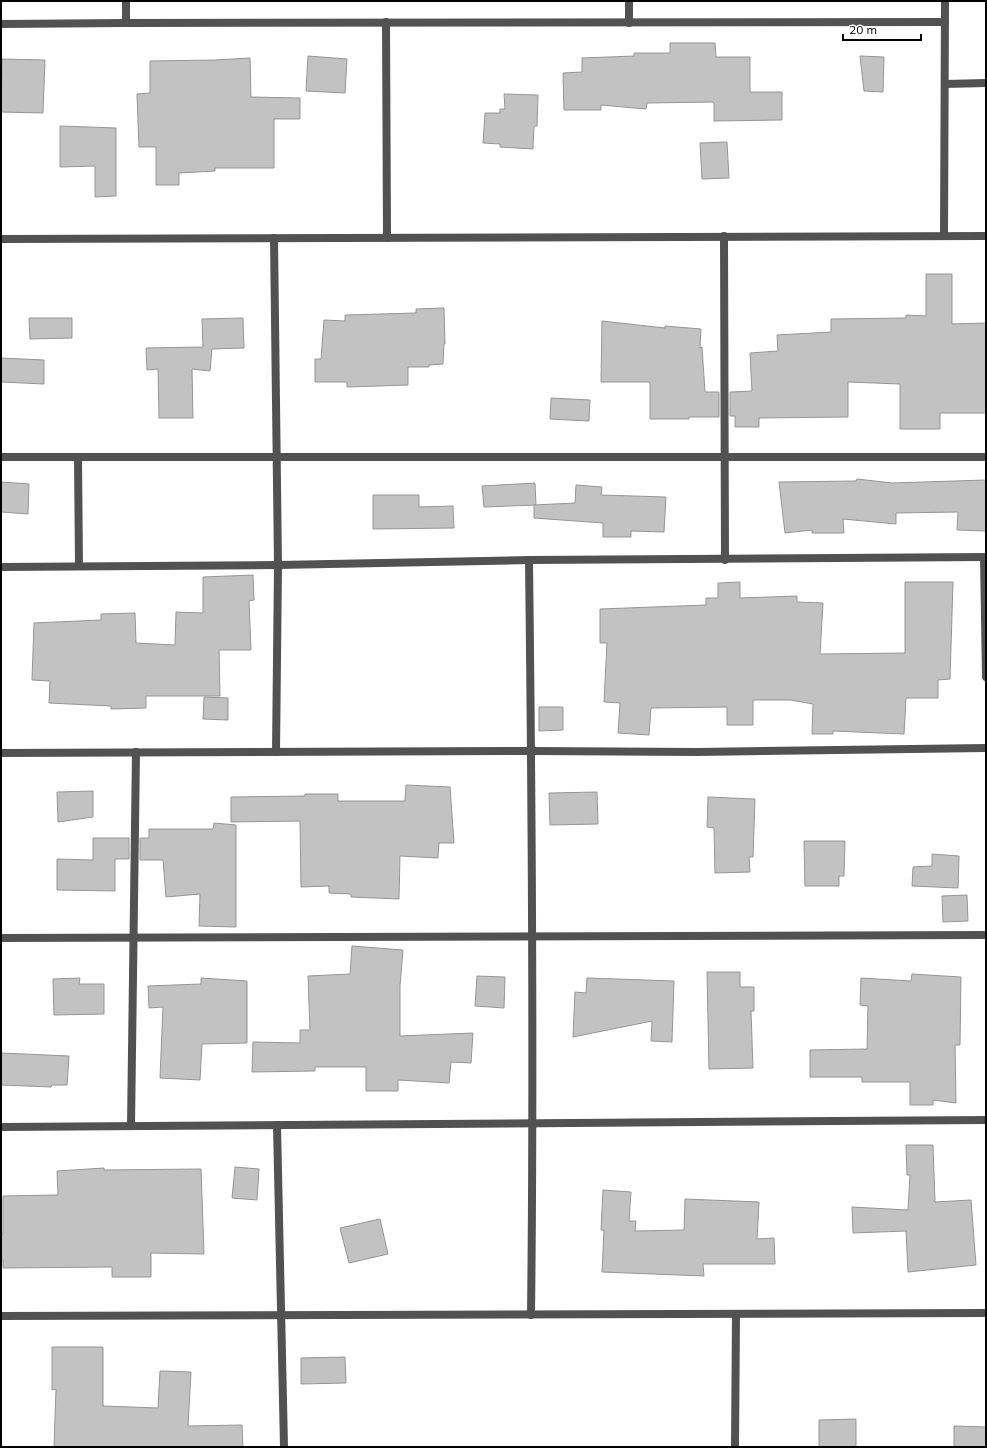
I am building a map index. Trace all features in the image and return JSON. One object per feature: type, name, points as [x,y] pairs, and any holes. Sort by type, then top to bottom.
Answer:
[{"type":"street","points":[[126,1],[126,23]]},
{"type":"street","points":[[629,1],[629,23]]},
{"type":"street","points":[[944,236],[945,1]]},
{"type":"street","points":[[386,22],[387,238]]},
{"type":"street","points":[[1,24],[945,22]]},
{"type":"street","points":[[945,84],[986,83]]},
{"type":"street","points":[[724,236],[725,560]]},
{"type":"street","points":[[1,239],[986,236]]},
{"type":"street","points":[[274,238],[278,564],[276,752]]},
{"type":"street","points":[[78,457],[79,566]]},
{"type":"street","points":[[1,458],[986,457]]},
{"type":"street","points":[[1,567],[529,560],[725,560],[985,557],[986,677]]},
{"type":"street","points":[[529,560],[532,751],[533,1124],[531,1314]]},
{"type":"street","points":[[1,754],[136,752],[697,752],[986,748]]},
{"type":"street","points":[[131,1126],[136,752]]},
{"type":"street","points":[[1,938],[986,935]]},
{"type":"street","points":[[1,1127],[986,1120]]},
{"type":"street","points":[[277,1125],[284,1447]]},
{"type":"street","points":[[1,1316],[986,1313]]},
{"type":"street","points":[[735,1447],[736,1314]]},
{"type":"building","points":[[670,43],[715,43],[716,57],[750,57],[750,92],[782,92],[782,120],[714,121],[714,102],[647,103],[646,109],[601,105],[601,110],[564,110],[563,73],[582,72],[582,58],[634,56],[634,53],[670,53]]},
{"type":"building","points":[[308,56],[347,59],[345,93],[306,91]]},
{"type":"building","points":[[860,56],[884,57],[883,92],[864,91]]},
{"type":"building","points":[[250,58],[251,97],[300,98],[300,119],[274,119],[274,168],[215,168],[215,171],[179,173],[179,185],[156,185],[156,147],[139,147],[137,94],[150,93],[150,61]]},
{"type":"building","points":[[2,59],[45,60],[43,113],[1,112]]},
{"type":"building","points":[[504,94],[538,95],[537,126],[534,126],[533,149],[500,147],[500,144],[483,143],[485,113],[500,113],[500,109],[505,109]]},
{"type":"building","points":[[60,126],[116,128],[116,196],[95,197],[95,166],[60,167]]},
{"type":"building","points":[[727,142],[729,178],[702,179],[700,143]]},
{"type":"building","points":[[926,274],[952,274],[952,324],[986,323],[986,413],[940,413],[940,429],[900,429],[900,384],[848,382],[848,417],[759,418],[759,427],[735,427],[735,416],[730,416],[730,392],[752,391],[750,353],[778,351],[777,335],[831,332],[831,319],[906,318],[906,315],[926,316]]},
{"type":"building","points":[[444,308],[445,344],[443,364],[429,365],[429,367],[408,367],[408,385],[347,387],[347,382],[315,382],[315,359],[321,359],[324,320],[345,321],[345,315],[416,313],[416,309]]},
{"type":"building","points":[[29,318],[72,318],[72,338],[30,339]]},
{"type":"building","points":[[243,318],[244,348],[212,349],[210,371],[192,369],[193,418],[159,418],[158,369],[147,370],[146,348],[203,347],[202,319]]},
{"type":"building","points":[[602,321],[665,328],[665,326],[701,329],[700,348],[702,347],[705,392],[719,392],[719,417],[650,419],[650,382],[601,382]]},
{"type":"building","points":[[1,358],[44,360],[44,384],[1,382]]},
{"type":"building","points":[[551,398],[590,400],[589,421],[550,419]]},
{"type":"building","points":[[857,479],[892,483],[986,480],[986,531],[957,530],[958,512],[896,513],[896,524],[843,519],[844,533],[812,533],[812,530],[785,533],[779,482],[856,481]]},
{"type":"building","points":[[1,482],[29,484],[28,514],[1,512]]},
{"type":"building","points":[[535,483],[536,505],[484,507],[482,486]]},
{"type":"building","points":[[576,485],[602,487],[601,495],[666,497],[664,532],[631,531],[631,537],[603,537],[603,523],[534,518],[534,505],[575,503]]},
{"type":"building","points":[[373,495],[419,495],[419,507],[453,506],[454,528],[373,529]]},
{"type":"building","points":[[253,575],[254,600],[249,601],[251,650],[219,650],[220,696],[146,696],[146,708],[111,709],[111,706],[49,703],[50,681],[32,680],[34,623],[101,620],[101,614],[135,613],[136,643],[175,645],[176,612],[203,613],[203,577]]},
{"type":"building","points":[[740,582],[740,598],[797,596],[797,602],[823,603],[820,654],[905,653],[905,582],[953,582],[950,679],[938,680],[938,698],[906,698],[904,734],[833,731],[833,734],[812,734],[813,704],[790,700],[753,700],[753,725],[727,725],[727,707],[651,708],[649,735],[618,733],[620,703],[604,702],[607,643],[600,643],[600,609],[706,605],[706,598],[718,598],[718,583]]},
{"type":"building","points":[[204,697],[228,698],[228,720],[203,719]]},
{"type":"building","points":[[539,707],[563,707],[563,730],[539,731]]},
{"type":"building","points":[[406,785],[450,787],[454,843],[439,843],[438,858],[400,856],[399,899],[351,897],[351,894],[329,893],[329,886],[301,887],[300,821],[231,822],[231,797],[338,794],[338,801],[405,801]]},
{"type":"building","points":[[93,791],[93,817],[58,822],[57,792]]},
{"type":"building","points":[[597,792],[598,824],[550,825],[549,793]]},
{"type":"building","points":[[708,797],[755,799],[753,857],[749,857],[750,872],[715,873],[714,828],[707,827]]},
{"type":"building","points":[[214,823],[236,825],[236,927],[199,926],[200,894],[166,897],[163,860],[140,860],[140,838],[149,838],[149,829],[213,829]]},
{"type":"building","points":[[93,838],[129,838],[129,859],[115,859],[115,891],[57,890],[57,859],[93,860]]},
{"type":"building","points":[[804,841],[845,841],[844,876],[839,876],[839,886],[805,886]]},
{"type":"building","points":[[932,854],[959,856],[958,888],[912,886],[913,867],[932,866]]},
{"type":"building","points":[[967,895],[968,921],[943,922],[942,896]]},
{"type":"building","points":[[352,946],[403,950],[400,986],[400,1036],[473,1033],[471,1063],[451,1062],[449,1083],[398,1080],[398,1091],[366,1091],[366,1067],[315,1067],[315,1071],[252,1072],[253,1042],[300,1043],[300,1030],[310,1030],[308,976],[350,974]]},
{"type":"building","points":[[707,972],[740,972],[740,987],[754,987],[754,1011],[751,1011],[753,1068],[709,1069]]},
{"type":"building","points":[[912,974],[961,977],[960,1045],[955,1045],[956,1103],[933,1100],[933,1105],[910,1105],[910,1082],[862,1082],[862,1077],[810,1077],[810,1050],[867,1049],[868,1006],[860,1005],[861,978],[911,981]]},
{"type":"building","points":[[477,976],[505,977],[504,1008],[475,1006]]},
{"type":"building","points":[[80,978],[79,984],[104,984],[104,1014],[54,1015],[53,979]]},
{"type":"building","points":[[201,978],[247,981],[247,1043],[202,1044],[200,1080],[160,1078],[163,1007],[149,1008],[148,986],[201,984]]},
{"type":"building","points":[[587,978],[674,981],[672,1042],[651,1041],[652,1021],[573,1037],[575,992],[586,993]]},
{"type":"building","points":[[1,1053],[69,1056],[67,1085],[52,1085],[51,1087],[1,1085]]},
{"type":"building","points":[[906,1145],[933,1145],[935,1202],[971,1200],[976,1265],[908,1272],[906,1231],[853,1233],[852,1207],[908,1210],[910,1175],[907,1175]]},
{"type":"building","points":[[235,1167],[259,1169],[257,1200],[232,1198]]},
{"type":"building","points":[[104,1168],[104,1170],[201,1169],[204,1254],[151,1253],[151,1277],[112,1277],[112,1267],[3,1268],[3,1260],[1,1260],[1,1234],[3,1234],[3,1196],[58,1195],[57,1171]]},
{"type":"building","points":[[603,1190],[631,1192],[629,1221],[636,1221],[635,1231],[684,1230],[685,1199],[759,1202],[757,1239],[774,1238],[775,1264],[703,1264],[704,1276],[602,1272],[604,1230],[601,1230]]},
{"type":"building","points":[[380,1219],[388,1254],[349,1263],[340,1228]]},
{"type":"building","points":[[52,1347],[103,1347],[103,1406],[158,1408],[160,1371],[191,1372],[188,1426],[242,1425],[243,1447],[54,1447],[56,1389],[52,1390]]},
{"type":"building","points":[[345,1357],[346,1383],[301,1384],[301,1358]]},
{"type":"building","points":[[856,1419],[856,1447],[819,1447],[819,1420]]},
{"type":"building","points":[[954,1426],[986,1427],[986,1447],[954,1447]]}]
